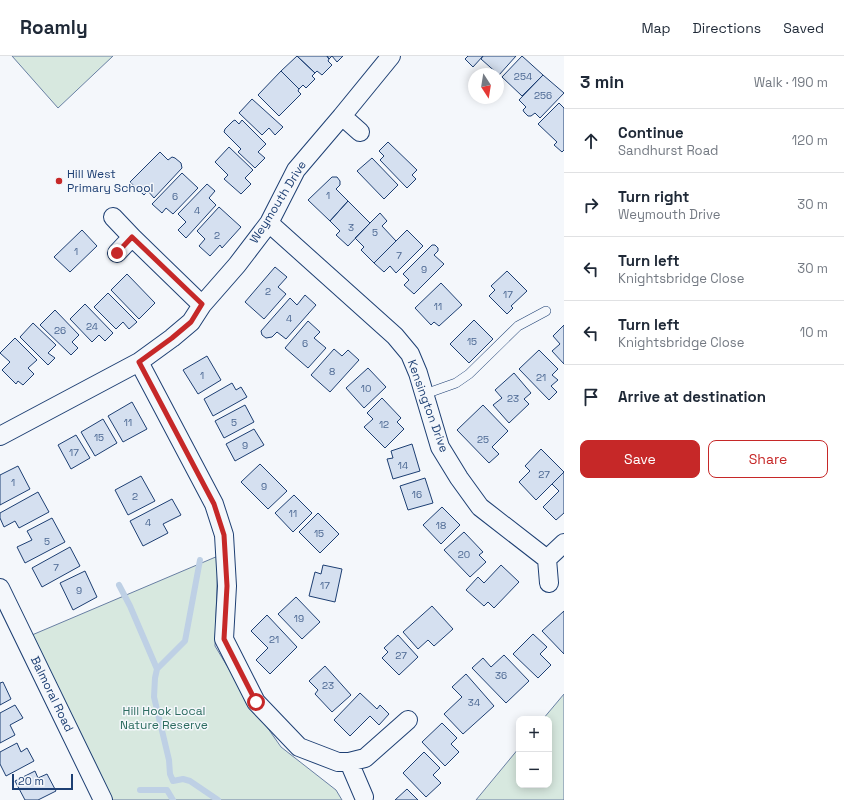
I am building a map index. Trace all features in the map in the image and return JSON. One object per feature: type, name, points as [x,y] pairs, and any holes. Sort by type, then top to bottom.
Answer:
[{"type":"street","name":"Weymouth Drive","points":[[0,436],[139,362],[191,322],[202,304],[237,265],[269,223],[296,170],[391,56]]},
{"type":"street","points":[[342,116],[360,132]]},
{"type":"street","points":[[113,217],[202,304]]},
{"type":"street","name":"Kensington Drive","points":[[269,223],[395,336],[410,354],[425,394],[440,447],[459,478],[480,507],[547,559]]},
{"type":"street","points":[[117,253],[132,237]]},
{"type":"street","points":[[139,362],[214,504],[224,535],[227,586],[224,639],[256,702],[299,747],[338,762],[349,762],[365,758],[408,720]]},
{"type":"street","points":[[549,583],[547,559],[564,544]]},
{"type":"street","name":"Balmoral Road","points":[[0,588],[103,800]]},
{"type":"street","points":[[349,762],[364,797]]},
{"type":"lane","points":[[425,394],[456,383],[469,374],[518,326],[546,311]]},
{"type":"green space","points":[[12,56],[113,56],[58,108]]},
{"type":"green space","name":"Hill Hook Local Nature Reserve","points":[[218,556],[215,646],[244,694],[281,747],[336,790],[342,800],[112,800],[32,635]]},
{"type":"green space","points":[[564,694],[564,800],[476,800],[516,752],[516,788],[552,788],[552,716],[546,716]]},
{"type":"building","points":[[297,56],[327,56],[329,59],[328,61],[332,65],[322,75],[317,71],[315,73]]},
{"type":"building","points":[[297,56],[315,73],[312,76],[315,79],[306,88],[303,85],[299,89],[281,71]]},
{"type":"building","points":[[332,56],[343,56],[337,62]]},
{"type":"building","points":[[468,56],[483,56],[473,67],[465,59]]},
{"type":"building","points":[[483,56],[516,56],[504,69],[504,68],[491,68],[481,59]]},
{"type":"building","points":[[522,56],[543,75],[522,96],[504,79],[504,75]]},
{"type":"building","points":[[281,71],[299,89],[298,91],[301,94],[279,116],[258,95]]},
{"type":"building","points":[[543,75],[564,93],[540,118],[535,113],[528,116],[523,110],[526,107],[519,100]]},
{"type":"building","points":[[252,99],[283,127],[275,135],[269,128],[262,135],[239,113]]},
{"type":"building","points":[[559,103],[564,108],[564,150],[562,152],[554,145],[557,142],[538,124]]},
{"type":"building","points":[[235,120],[239,124],[242,120],[266,144],[258,152],[265,158],[255,168],[238,152],[241,149],[224,132],[225,129]]},
{"type":"building","points":[[388,142],[417,170],[412,175],[416,179],[407,188],[380,160],[384,156],[379,151]]},
{"type":"building","points":[[229,147],[253,170],[245,178],[251,184],[241,194],[224,179],[228,175],[215,162]]},
{"type":"building","points":[[160,152],[168,160],[172,157],[175,158],[181,163],[182,168],[154,198],[148,191],[144,195],[130,182]]},
{"type":"building","points":[[372,158],[398,185],[384,199],[357,171]]},
{"type":"building","points":[[182,173],[198,188],[173,214],[166,208],[162,213],[152,204]]},
{"type":"building","points":[[332,177],[337,177],[340,181],[340,185],[336,189],[348,201],[330,221],[308,200]]},
{"type":"building","points":[[207,184],[215,191],[209,198],[216,205],[186,238],[178,230],[186,222],[178,214]]},
{"type":"building","points":[[348,201],[370,223],[348,246],[336,235],[340,231],[330,221]]},
{"type":"building","points":[[219,207],[241,227],[222,248],[220,245],[210,256],[199,246],[205,239],[197,231]]},
{"type":"building","points":[[380,213],[387,221],[382,226],[396,241],[374,263],[361,250],[364,247],[355,238]]},
{"type":"building","points":[[82,230],[97,246],[70,272],[54,257]]},
{"type":"building","points":[[407,230],[423,246],[396,273],[390,266],[384,272],[374,263]]},
{"type":"building","points":[[432,245],[435,245],[438,248],[438,251],[434,255],[444,264],[414,294],[404,285],[409,280],[403,274]]},
{"type":"building","points":[[275,267],[287,277],[278,287],[286,294],[264,319],[245,302]]},
{"type":"building","points":[[507,271],[527,291],[511,306],[513,308],[507,314],[489,296],[495,290],[491,286]]},
{"type":"building","points":[[127,274],[155,303],[139,319],[111,290]]},
{"type":"building","points":[[441,283],[462,305],[439,326],[434,322],[431,325],[415,308]]},
{"type":"building","points":[[108,293],[137,322],[129,329],[123,322],[116,329],[94,307]]},
{"type":"building","points":[[305,295],[316,305],[286,339],[277,332],[272,337],[266,338],[262,335],[261,331],[290,298],[297,305]]},
{"type":"building","points":[[85,304],[113,333],[105,341],[99,335],[92,342],[70,319]]},
{"type":"building","points":[[55,310],[79,335],[72,342],[78,348],[71,355],[40,325]]},
{"type":"building","points":[[474,320],[493,339],[469,363],[450,344]]},
{"type":"building","points":[[308,321],[320,332],[314,338],[326,348],[308,368],[285,348]]},
{"type":"building","points":[[33,323],[56,345],[48,353],[55,358],[48,365],[20,337]]},
{"type":"building","points":[[564,325],[564,364],[552,351],[560,344],[553,336]]},
{"type":"building","points":[[15,338],[37,360],[28,368],[34,374],[23,385],[18,381],[16,384],[2,370],[10,362],[0,353]]},
{"type":"building","points":[[334,349],[342,356],[348,350],[359,360],[330,392],[311,375]]},
{"type":"building","points":[[539,350],[558,369],[552,375],[558,380],[551,386],[557,392],[549,400],[519,369]]},
{"type":"building","points":[[207,356],[221,380],[198,394],[183,370]]},
{"type":"building","points":[[368,368],[386,387],[364,408],[346,388]]},
{"type":"building","points":[[514,373],[531,393],[524,399],[529,404],[509,423],[493,405],[502,398],[495,390]]},
{"type":"building","points":[[232,383],[236,390],[241,387],[247,397],[213,416],[204,399]]},
{"type":"building","points":[[382,398],[401,418],[397,422],[404,429],[385,448],[364,427],[373,419],[367,413]]},
{"type":"building","points":[[132,402],[147,429],[123,442],[108,416]]},
{"type":"building","points":[[245,405],[254,422],[224,438],[215,421]]},
{"type":"building","points":[[483,405],[508,431],[492,447],[499,454],[489,463],[457,430]]},
{"type":"building","points":[[103,419],[117,443],[95,456],[81,432]]},
{"type":"building","points":[[254,429],[264,445],[235,461],[226,444]]},
{"type":"building","points":[[76,435],[90,458],[71,469],[58,445]]},
{"type":"building","points":[[412,444],[420,471],[393,479],[387,459],[393,458],[391,451]]},
{"type":"building","points":[[541,449],[564,472],[536,500],[519,482],[530,471],[525,466]]},
{"type":"building","points":[[260,464],[287,491],[268,509],[241,482]]},
{"type":"building","points":[[18,466],[30,489],[0,505],[0,475]]},
{"type":"building","points":[[564,472],[564,513],[556,520],[543,507],[559,491],[552,484]]},
{"type":"building","points":[[141,476],[155,501],[128,515],[115,490]]},
{"type":"building","points":[[425,478],[433,503],[408,510],[400,486]]},
{"type":"building","points":[[38,492],[49,512],[19,528],[15,521],[4,527],[0,518],[0,513]]},
{"type":"building","points":[[294,495],[312,513],[293,532],[275,513]]},
{"type":"building","points":[[172,499],[181,515],[163,524],[168,533],[143,546],[130,521]]},
{"type":"building","points":[[442,507],[460,525],[441,544],[423,525]]},
{"type":"building","points":[[318,513],[339,534],[320,553],[299,532]]},
{"type":"building","points":[[52,518],[65,542],[25,563],[17,547],[32,540],[27,531]]},
{"type":"building","points":[[464,532],[483,552],[479,555],[486,562],[470,577],[444,550]]},
{"type":"building","points":[[70,547],[80,566],[42,587],[32,568]]},
{"type":"building","points":[[323,565],[342,569],[335,602],[309,596],[315,572],[321,574]]},
{"type":"building","points":[[501,565],[519,582],[494,608],[488,602],[484,606],[466,590],[478,577],[484,583]]},
{"type":"building","points":[[85,571],[97,597],[73,610],[60,583]]},
{"type":"building","points":[[296,597],[320,622],[302,639],[278,614]]},
{"type":"building","points":[[432,606],[453,629],[434,646],[428,640],[418,649],[403,632]]},
{"type":"building","points":[[564,611],[564,654],[542,631]]},
{"type":"building","points":[[267,615],[297,647],[270,674],[256,660],[268,648],[251,631]]},
{"type":"building","points":[[533,634],[547,647],[540,654],[551,665],[538,678],[513,654]]},
{"type":"building","points":[[398,635],[418,657],[399,675],[382,658],[388,652],[384,648]]},
{"type":"building","points":[[504,655],[529,681],[506,703],[472,668],[483,658],[491,667]]},
{"type":"building","points":[[325,666],[351,695],[332,712],[315,694],[318,690],[309,681]]},
{"type":"building","points":[[466,674],[494,706],[463,734],[444,714],[462,697],[452,687]]},
{"type":"building","points":[[3,682],[11,699],[0,705],[0,683]]},
{"type":"building","points":[[360,693],[377,709],[380,705],[389,714],[379,725],[370,716],[350,736],[334,720]]},
{"type":"building","points":[[15,705],[23,718],[10,725],[15,735],[0,743],[0,713]]},
{"type":"building","points":[[442,723],[457,738],[451,744],[459,752],[445,766],[422,742]]},
{"type":"building","points":[[17,743],[21,752],[27,748],[34,761],[6,776],[0,764],[0,752]]},
{"type":"building","points":[[424,752],[440,768],[433,775],[441,783],[426,797],[403,773]]},
{"type":"building","points":[[35,771],[38,778],[47,774],[56,791],[38,800],[25,800],[15,781]]},
{"type":"building","points":[[407,789],[418,800],[395,800]]},
{"type":"waterway","points":[[200,560],[185,641],[157,669],[154,697],[169,760],[170,774],[173,781],[183,779],[190,781],[218,800]]},
{"type":"waterway","points":[[119,585],[130,606],[157,669]]},
{"type":"waterway","points":[[140,790],[167,790],[173,800]]},
{"type":"place","name":"Hill West Primary School","points":[[59,181]]},
{"type":"route","points":[[117,253],[132,237],[202,304],[191,322],[139,362],[214,504],[224,535],[227,586],[224,639],[256,702]]}]
